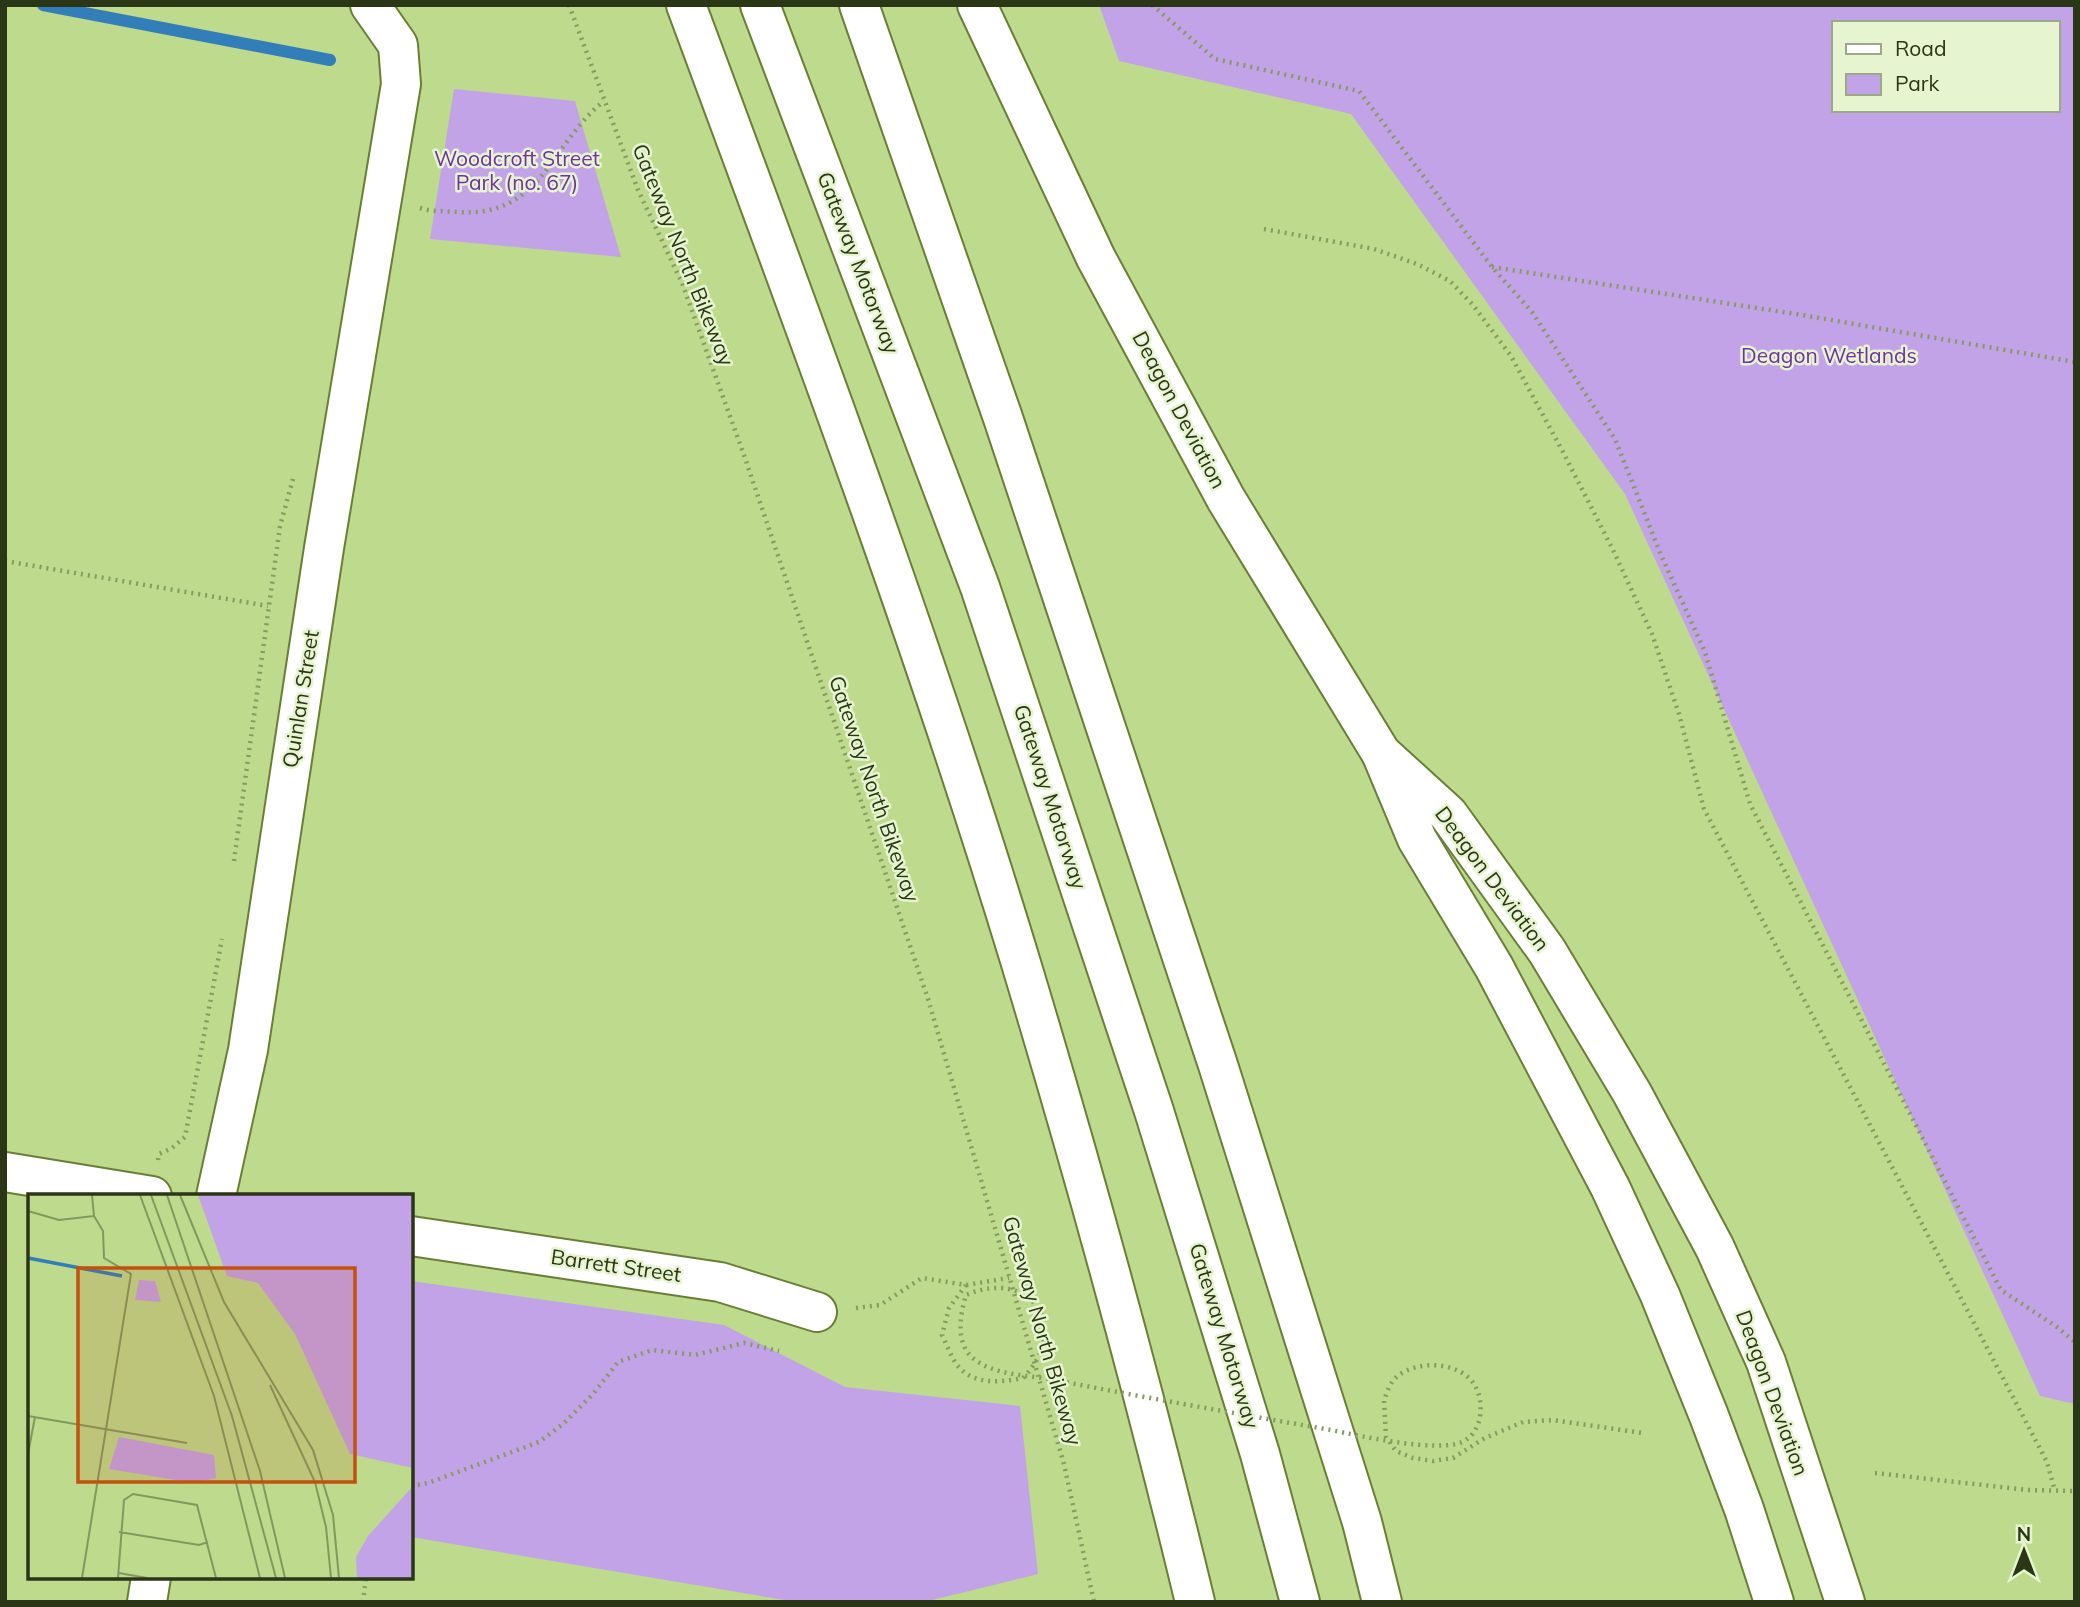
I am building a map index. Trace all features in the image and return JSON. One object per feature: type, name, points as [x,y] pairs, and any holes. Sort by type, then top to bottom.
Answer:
[{"type":"main road","name":"Quinlan Street","points":[[216,1194],[248,1050],[324,548],[401,84],[398,45],[370,5]]},
{"type":"main road","points":[[686,5],[819,363],[942,718],[1012,934],[1146,1403],[1195,1602]]},
{"type":"main road","name":"Gateway Motorway","points":[[760,5],[980,587],[1158,1124],[1260,1454],[1300,1602]]},
{"type":"main road","points":[[859,5],[998,405],[1218,1065],[1362,1522],[1382,1602]]},
{"type":"main road","name":"Deagon Deviation","points":[[977,5],[1096,258],[1226,499],[1381,753],[1448,814],[1546,951],[1632,1093],[1715,1248],[1766,1362],[1845,1602]]},
{"type":"main road","points":[[1381,753],[1417,839],[1494,967],[1610,1187],[1660,1295],[1744,1509],[1774,1602]]},
{"type":"main road","points":[[5,1172],[140,1194]]},
{"type":"main road","name":"Barrett Street","points":[[413,1236],[720,1282],[817,1312]]},
{"type":"main road","points":[[147,1602],[151,1579]]},
{"type":"path","name":"Gateway North Bikeway","points":[[569,5],[638,190],[682,283],[745,458],[928,999],[1064,1464],[1094,1602]]},
{"type":"path","points":[[1152,5],[1215,59],[1359,91],[1492,267],[1532,312],[1615,439],[1661,555],[1706,652],[1749,804],[2001,1290],[2075,1342]]},
{"type":"path","points":[[382,201],[426,210],[471,213],[505,206],[531,189],[587,114],[605,100]]},
{"type":"path","points":[[1264,229],[1374,250],[1417,264],[1450,282],[1473,305],[1511,356],[1614,550],[1652,634],[1679,714],[1704,809],[2047,1462],[2055,1491]]},
{"type":"path","points":[[1492,267],[1796,313],[2075,362]]},
{"type":"path","points":[[5,561],[268,606]]},
{"type":"path","points":[[817,1312],[880,1305],[922,1278],[966,1285],[1009,1278]]},
{"type":"path","points":[[966,1285],[949,1308],[942,1335],[957,1366],[975,1378],[994,1383],[1023,1378],[1030,1372],[1036,1365],[1047,1338],[1041,1314],[1024,1293],[1002,1287],[984,1287],[966,1295],[960,1314],[962,1340],[973,1359],[995,1369],[1018,1373],[1030,1376],[1104,1390],[1409,1444],[1440,1445],[1462,1442],[1477,1430],[1481,1410],[1478,1394],[1469,1378],[1436,1364],[1399,1374],[1389,1386],[1384,1401],[1386,1437],[1396,1451],[1413,1458],[1433,1461],[1453,1458],[1485,1438],[1523,1423],[1553,1420],[1643,1433]]},
{"type":"path","points":[[413,1486],[428,1483],[539,1442],[563,1424],[618,1362],[652,1350],[695,1355],[744,1343],[779,1351]]},
{"type":"path","points":[[1875,1473],[2028,1490],[2075,1491]]},
{"type":"path","points":[[363,1602],[366,1579]]},
{"type":"green space","name":"Deagon Wetlands","points":[[1099,5],[2075,5],[2075,1404],[2040,1396],[1625,494],[1351,114],[1119,61]]},
{"type":"green space","name":"Woodcroft Street Park (no. 67)","points":[[454,89],[575,101],[621,257],[430,239]]},
{"type":"green space","points":[[413,1281],[724,1325],[845,1387],[1020,1406],[1038,1574],[924,1602],[796,1602],[413,1537]]},
{"type":"waterway","points":[[43,5],[330,60]]}]
